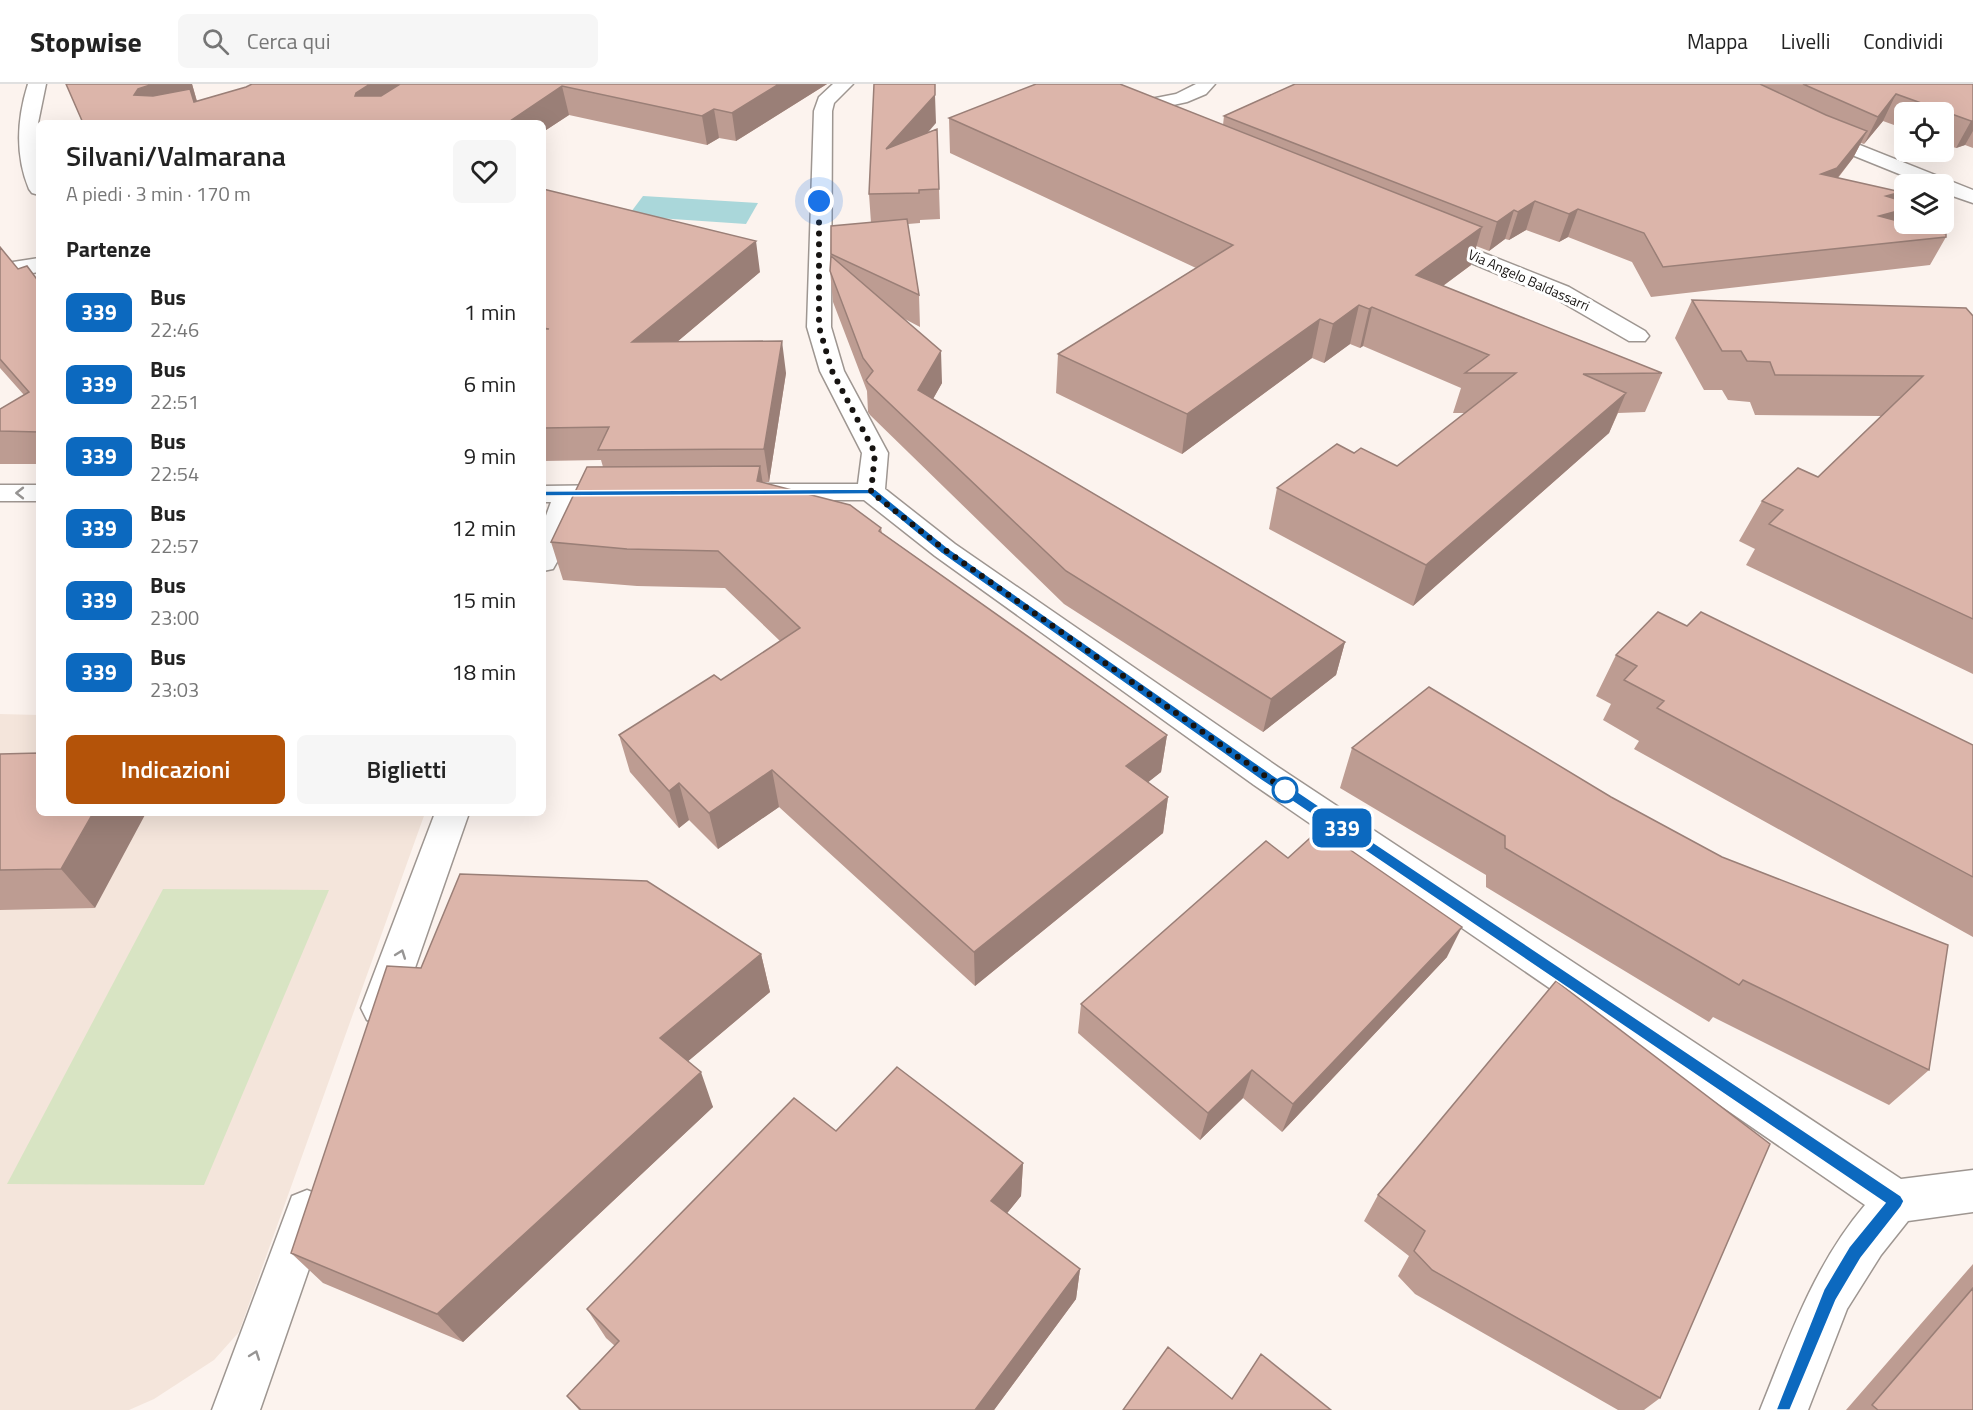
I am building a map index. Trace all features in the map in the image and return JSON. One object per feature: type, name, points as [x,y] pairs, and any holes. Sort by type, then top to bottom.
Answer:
[{"type":"street","points":[[36,182],[32,173],[34,148],[30,120],[37,84]]},
{"type":"street","points":[[844,84],[825,101],[823,111],[818,238],[819,327],[832,371],[875,453],[871,492]]},
{"type":"street","points":[[1045,84],[1089,98],[1150,124]]},
{"type":"street","points":[[1118,111],[1181,98],[1200,90],[1206,84]]},
{"type":"street","points":[[1796,124],[1916,174]]},
{"type":"street","points":[[1954,190],[1973,197]]},
{"type":"street","name":"Via Angelo Baldassarri","points":[[1410,230],[1554,289],[1595,309],[1636,336]]},
{"type":"street","points":[[0,271],[36,265]]},
{"type":"street","points":[[731,492],[871,492],[945,550],[1266,776],[1896,1201],[1973,1191]]},
{"type":"street","points":[[0,493],[36,493]]},
{"type":"street","points":[[546,545],[555,494],[649,493]]},
{"type":"street","points":[[367,1048],[451,816]]},
{"type":"street","points":[[236,1410],[322,1171]]},
{"type":"street","points":[[1784,1410],[1830,1295],[1865,1239],[1896,1201]]},
{"type":"shaded area","points":[[0,714],[36,715],[36,816],[424,816],[239,1332],[214,1360],[154,1399],[129,1410],[0,1410]]},
{"type":"green space","points":[[163,889],[329,890],[204,1185],[7,1184]]},
{"type":"water","points":[[643,196],[758,203],[746,224],[628,216]]},
{"type":"building","points":[[66,84],[153,84],[138,89],[134,95],[153,96],[190,89],[194,102],[252,84],[370,84],[355,96],[381,96],[400,84],[779,84],[732,113],[714,109],[702,116],[562,86],[511,120],[82,120]]},
{"type":"building","points":[[874,84],[935,84],[935,95],[886,149],[937,129],[939,189],[919,190],[919,193],[869,194]]},
{"type":"building","points":[[1036,84],[1120,84],[1482,227],[1416,275],[1662,373],[1583,374],[1626,393],[1426,565],[1277,488],[1337,444],[1354,453],[1361,448],[1397,466],[1516,373],[1465,373],[1489,355],[1372,307],[1369,309],[1359,305],[1333,324],[1320,319],[1187,414],[1058,354],[1233,245],[949,118]]},
{"type":"building","points":[[1295,84],[1760,84],[1826,115],[1867,131],[1837,168],[1821,174],[1894,190],[1894,194],[1886,196],[1894,199],[1894,212],[1879,216],[1894,220],[1894,234],[1946,234],[1946,237],[1663,267],[1644,233],[1578,209],[1569,214],[1535,201],[1518,212],[1514,210],[1497,222],[1224,116]]},
{"type":"building","points":[[1803,84],[1973,84],[1973,121],[1954,115],[1954,102],[1918,102],[1896,94],[1878,117]]},
{"type":"building","points":[[546,190],[756,241],[632,342],[782,341],[764,449],[598,450],[609,427],[546,428],[546,329],[549,329],[546,328]]},
{"type":"building","points":[[907,219],[919,295],[831,254],[831,226]]},
{"type":"building","points":[[0,247],[18,269],[27,266],[36,278],[36,432],[0,431],[0,409],[29,392],[0,359]]},
{"type":"building","points":[[831,256],[941,351],[918,390],[1345,642],[1271,699],[1066,571],[868,383],[866,380],[873,371],[863,358],[830,271]]},
{"type":"building","points":[[1692,300],[1966,308],[1973,316],[1973,619],[1769,524],[1783,510],[1762,501],[1798,468],[1818,477],[1923,376],[1775,375],[1770,362],[1747,361],[1741,351],[1722,351]]},
{"type":"building","points":[[760,466],[757,481],[850,505],[881,528],[879,531],[1167,735],[1126,766],[1168,797],[974,952],[772,770],[709,813],[679,783],[669,791],[619,735],[714,675],[721,680],[800,628],[718,551],[627,549],[551,542],[587,467]]},
{"type":"building","points":[[1658,612],[1687,626],[1701,612],[1973,745],[1973,877],[1657,708],[1664,701],[1624,680],[1637,666],[1616,655]]},
{"type":"building","points":[[1429,687],[1611,797],[1722,857],[1948,945],[1929,1070],[1743,980],[1739,985],[1505,848],[1505,836],[1352,748]]},
{"type":"building","points":[[36,753],[36,816],[91,816],[61,869],[0,870],[0,754]]},
{"type":"building","points":[[1320,829],[1462,927],[1293,1104],[1252,1070],[1208,1113],[1081,1004],[1266,841],[1288,858]]},
{"type":"building","points":[[460,874],[647,881],[761,954],[660,1038],[701,1072],[437,1314],[291,1253],[387,966],[421,968]]},
{"type":"building","points":[[1556,981],[1770,1144],[1660,1398],[1432,1270],[1414,1251],[1425,1231],[1378,1195]]},
{"type":"building","points":[[897,1067],[1023,1163],[991,1201],[1080,1269],[975,1410],[581,1410],[567,1396],[619,1341],[587,1309],[794,1098],[836,1131]]},
{"type":"building","points":[[1973,1288],[1973,1410],[1878,1410],[1872,1405]]},
{"type":"building","points":[[1168,1347],[1232,1399],[1261,1354],[1331,1410],[1123,1410]]},
{"type":"bus line","name":"339","points":[[546,494],[871,492],[945,550],[1266,776],[1896,1201],[1845,1266],[1830,1295],[1784,1410]]},
{"type":"route","points":[[819,201],[819,327],[823,349],[832,371],[875,453],[871,492],[945,550],[1285,790]]}]
